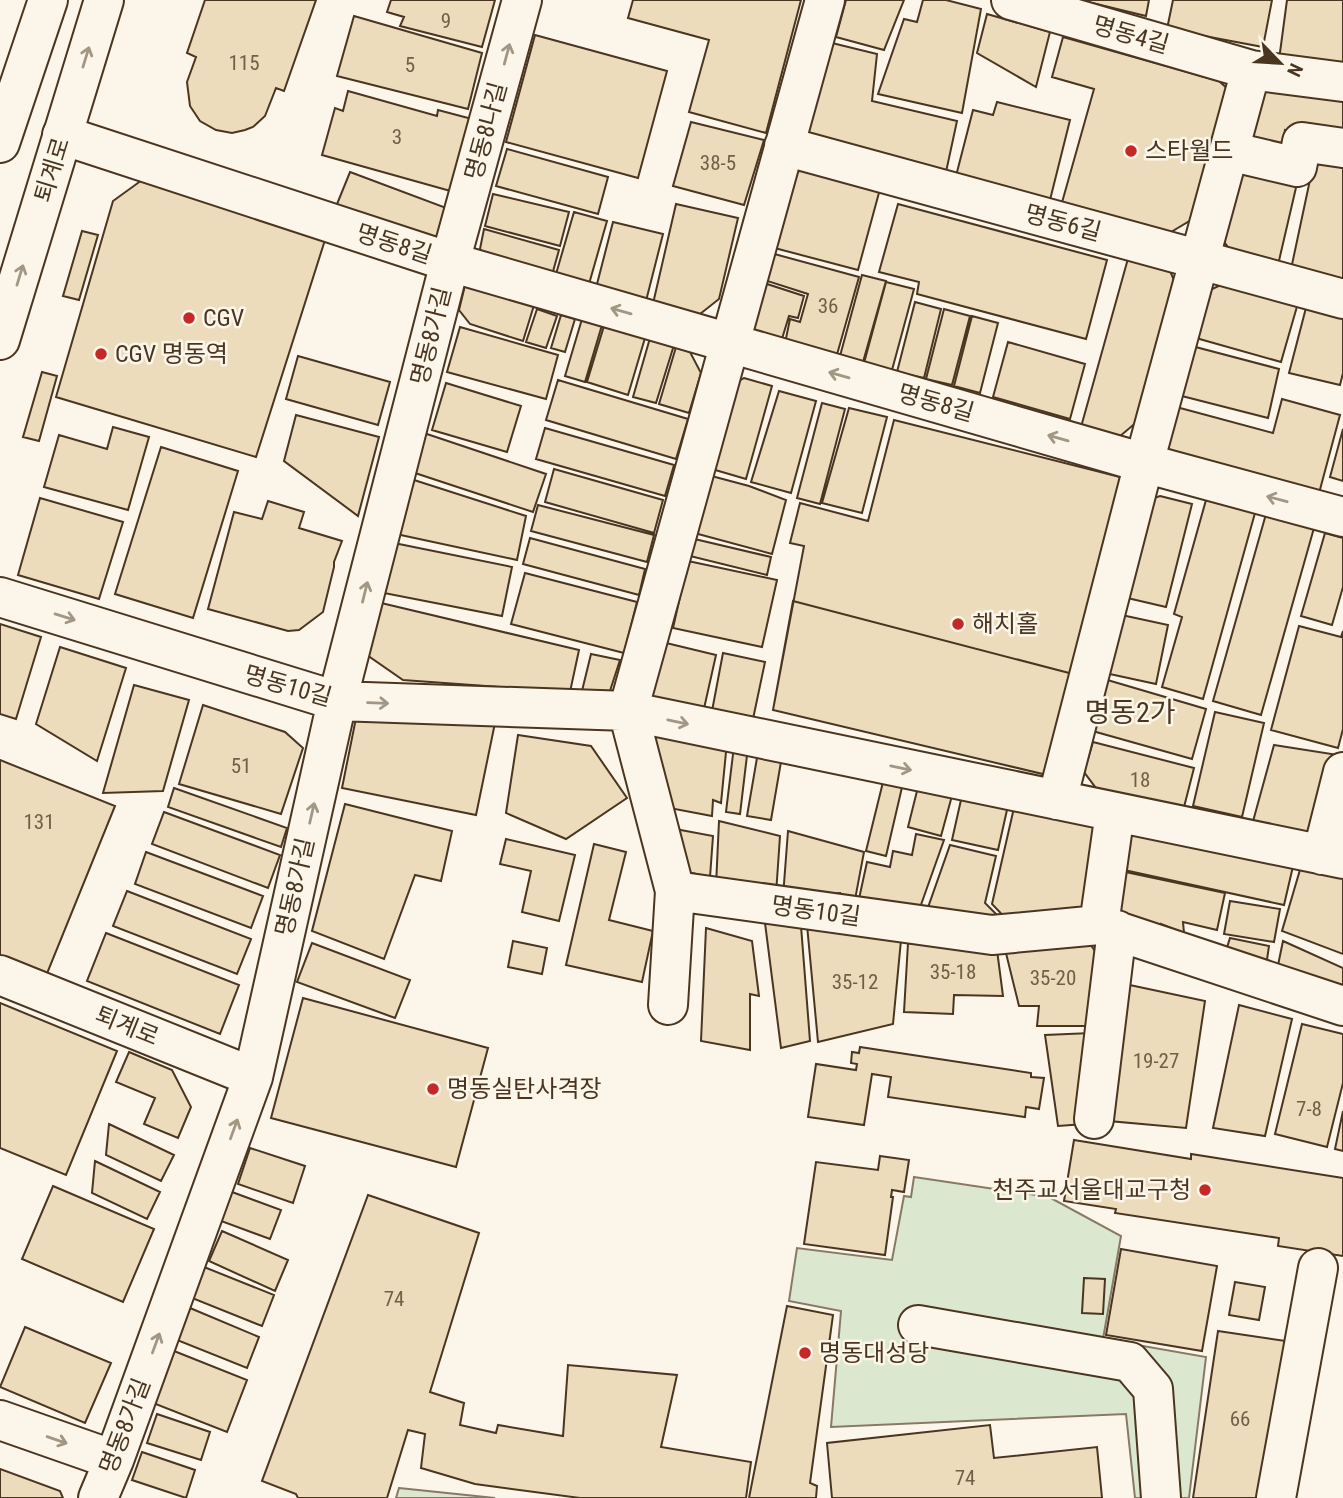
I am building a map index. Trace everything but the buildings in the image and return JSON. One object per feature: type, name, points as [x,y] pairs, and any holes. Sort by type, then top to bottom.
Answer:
[{"type":"street","points":[[0,143],[47,0]]},
{"type":"street","name":"퇴계로","points":[[0,340],[104,0]]},
{"type":"street","name":"명동8나길","points":[[450,262],[522,0]]},
{"type":"street","points":[[668,1005],[675,891],[628,711],[825,0]]},
{"type":"street","name":"명동4길","points":[[1011,0],[1251,70],[1343,82]]},
{"type":"street","points":[[1058,800],[1144,463],[1251,70]]},
{"type":"street","name":"명동8길","points":[[62,135],[450,262],[1144,463],[1343,517]]},
{"type":"street","points":[[1229,151],[1297,167],[1302,142],[1343,148]]},
{"type":"street","name":"명동6길","points":[[784,146],[1343,299]]},
{"type":"street","name":"명동8가길","points":[[98,1498],[253,1077],[337,701],[450,262]]},
{"type":"street","name":"명동10길","points":[[0,597],[337,701],[628,711],[1333,857]]},
{"type":"street","points":[[1333,857],[1343,772]]},
{"type":"street","points":[[1094,1119],[1115,812]]},
{"type":"street","name":"명동10길","points":[[675,891],[992,935],[1108,928],[1343,1006]]},
{"type":"street","name":"퇴계로","points":[[0,975],[253,1077]]},
{"type":"street","points":[[1276,1498],[1318,1268]]},
{"type":"street","points":[[918,1325],[1130,1362],[1153,1389],[1161,1498]]},
{"type":"street","points":[[0,1420],[114,1460]]},
{"type":"green space","points":[[914,1177],[1049,1197],[1121,1236],[1103,1339],[1206,1357],[1189,1498],[1135,1498],[1126,1414],[831,1427],[841,1311],[789,1301],[797,1248],[892,1260],[904,1196],[911,1197]]},
{"type":"green space","points":[[399,1488],[495,1498],[396,1498]]},
{"type":"place","name":"스타월드","points":[[1131,151]]},
{"type":"place","name":"CGV","points":[[189,318]]},
{"type":"place","name":"CGV 명동역","points":[[101,354]]},
{"type":"place","name":"해치홀","points":[[958,624]]},
{"type":"place","name":"명동실탄사격장","points":[[433,1089]]},
{"type":"place","name":"천주교서울대교구청","points":[[1205,1190]]},
{"type":"place","name":"명동대성당","points":[[805,1353]]},
{"type":"district","name":"명동2가","points":[[1130,712]]}]
